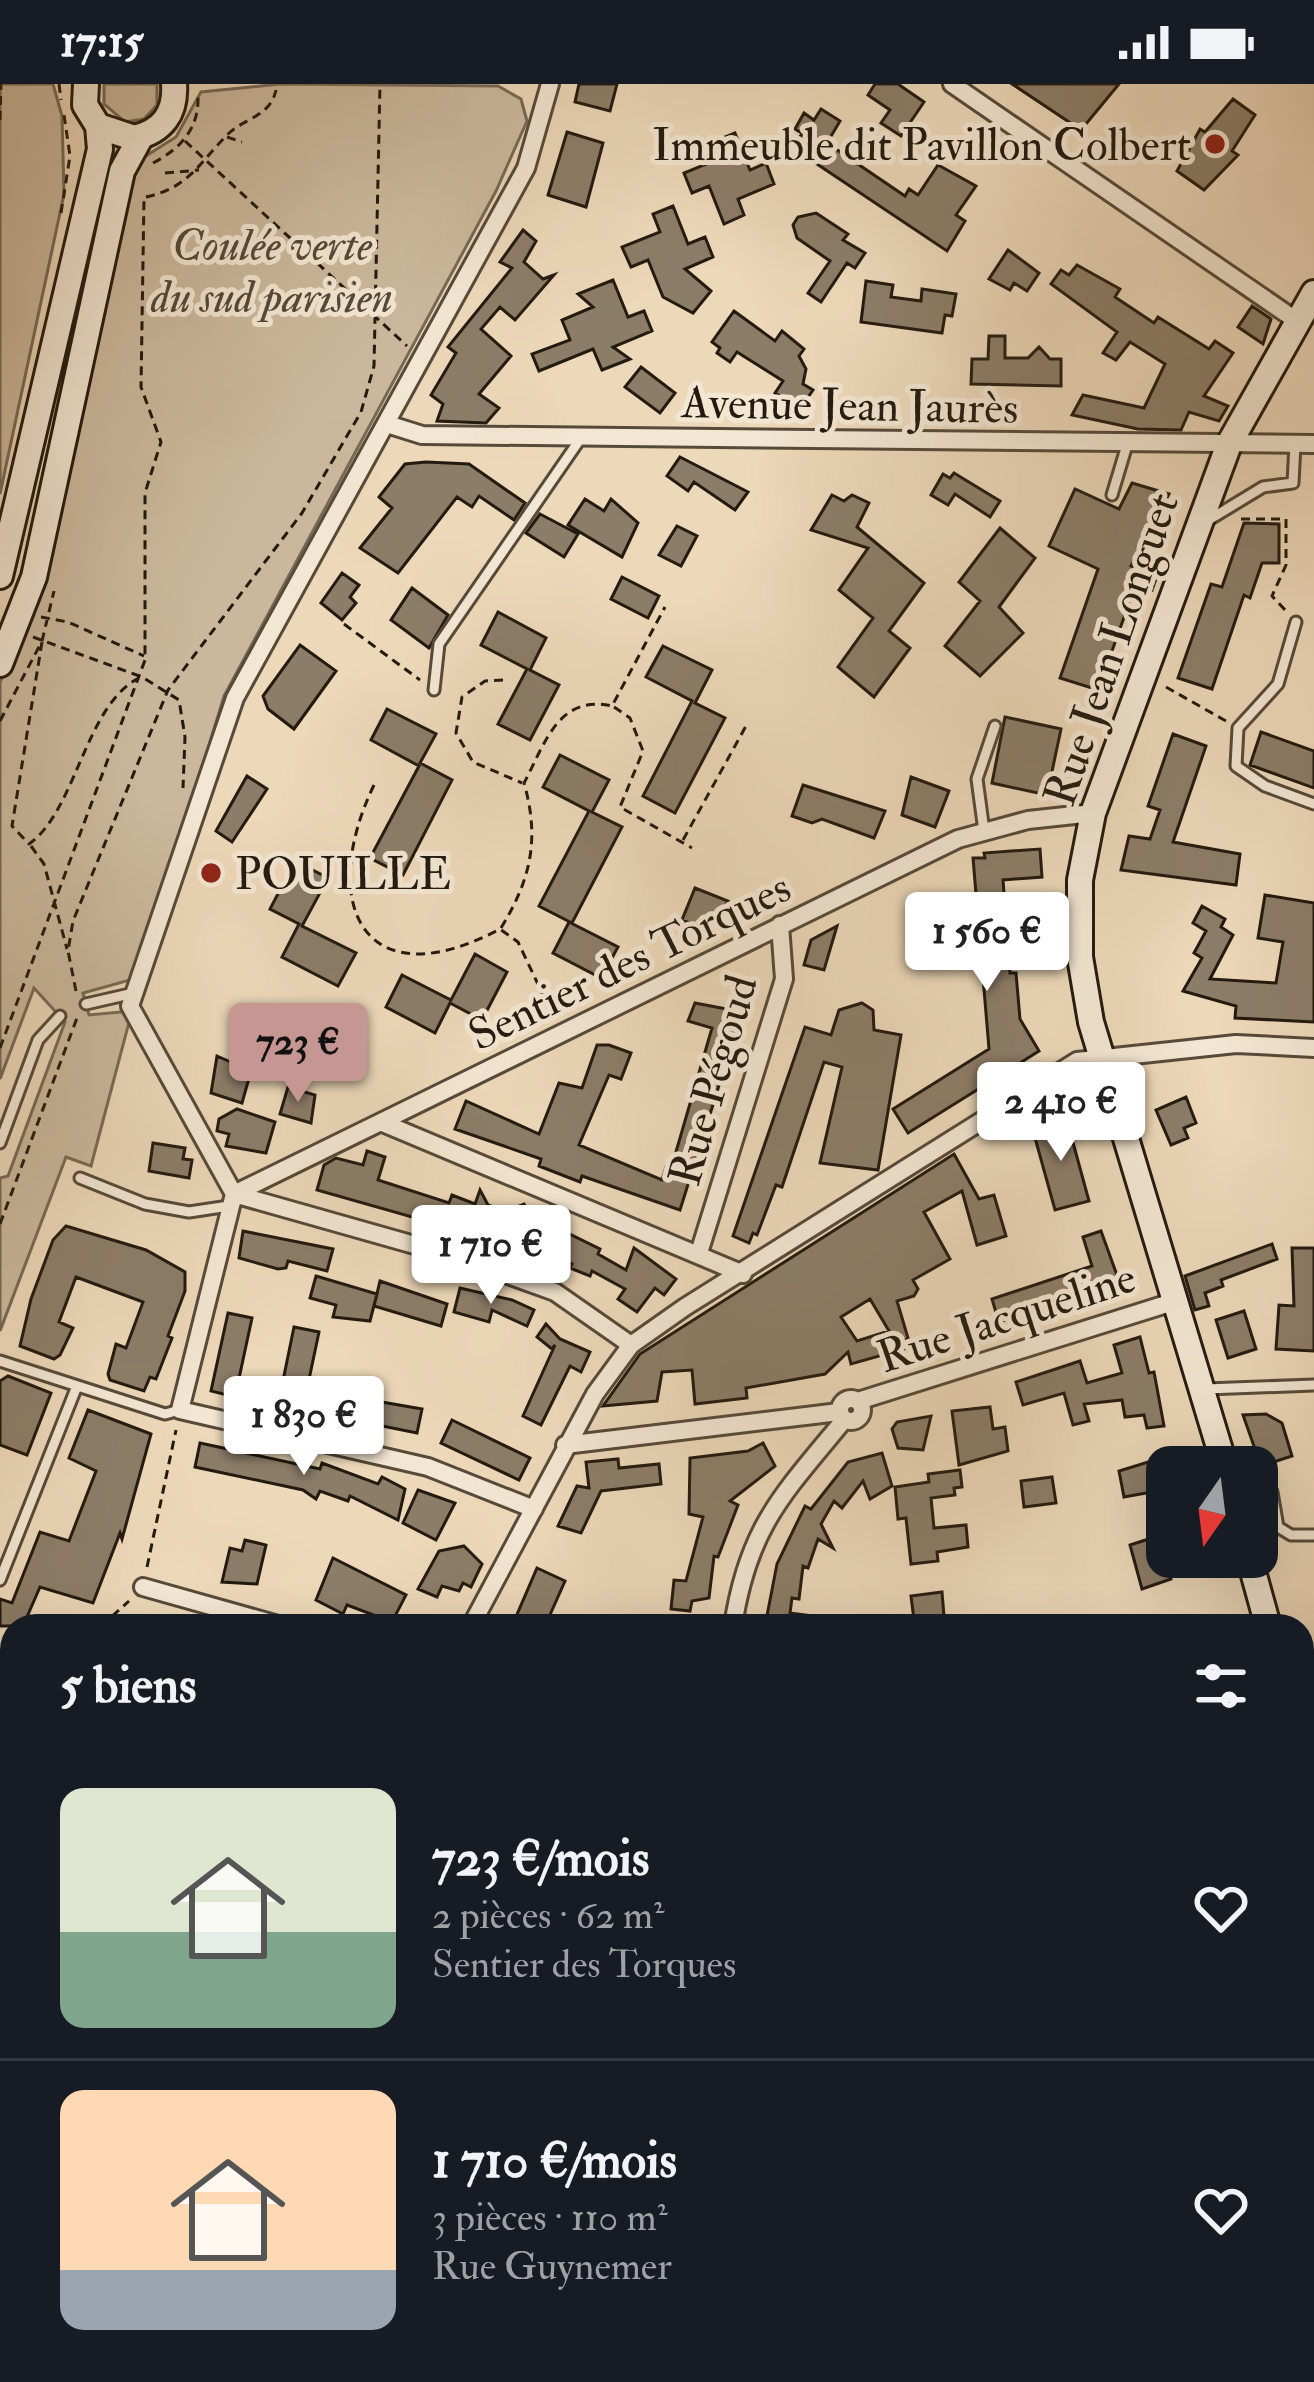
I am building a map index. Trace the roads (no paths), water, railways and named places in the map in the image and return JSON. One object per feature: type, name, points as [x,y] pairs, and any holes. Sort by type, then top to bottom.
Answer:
[{"type":"street","points":[[0,576],[100,149],[98,126],[86,105],[86,84]]},
{"type":"street","points":[[534,1509],[428,1467],[180,1410],[231,1200],[130,1006],[235,698],[526,168],[550,84]]},
{"type":"street","points":[[952,84],[1298,321]]},
{"type":"street","points":[[0,664],[34,577],[122,171],[140,138],[167,120],[185,89]]},
{"type":"street","points":[[98,126],[118,137],[140,138]]},
{"type":"street","name":"Rue Jean Longuet","points":[[1220,1446],[1100,1055],[1080,957],[1080,880],[1093,813],[1229,444],[1314,293]]},
{"type":"street","name":"Avenue Jean Jaurès","points":[[387,424],[422,435],[1127,446],[1305,444]]},
{"type":"street","name":"Sentier des Torques","points":[[231,1200],[958,838],[1093,813]]},
{"type":"street","name":"Rue Pégoud","points":[[699,1253],[784,979],[780,925]]},
{"type":"street","points":[[477,1614],[565,1444],[631,1345],[1077,1061],[1236,1044],[1314,1048]]},
{"type":"street","points":[[383,1123],[743,1274]]},
{"type":"street","points":[[231,1200],[464,1259],[555,1292],[631,1345]]},
{"type":"street","name":"Rue Jacqueline","points":[[735,1614],[741,1572],[766,1514],[842,1416],[858,1418],[858,1402],[1176,1300]]},
{"type":"street","points":[[565,1444],[842,1416]]},
{"type":"street","points":[[1255,1578],[1265,1614]]},
{"type":"street","points":[[143,1587],[240,1614]]},
{"type":"lane","points":[[434,691],[439,644],[584,434]]},
{"type":"lane","points":[[1197,527],[1263,487],[1293,483],[1305,444]]},
{"type":"lane","points":[[1112,495],[1127,446]]},
{"type":"lane","points":[[1296,622],[1277,684],[1238,728],[1236,766],[1265,785],[1314,804]]},
{"type":"lane","points":[[984,831],[977,779],[995,726]]},
{"type":"lane","points":[[86,1004],[134,993]]},
{"type":"lane","points":[[0,1143],[38,1040],[60,1016]]},
{"type":"lane","points":[[80,1178],[146,1204],[189,1212],[231,1200]]},
{"type":"lane","points":[[0,1361],[165,1414],[180,1410]]},
{"type":"lane","points":[[1206,1389],[1314,1385]]},
{"type":"lane","points":[[0,1580],[77,1386]]},
{"type":"lane","points":[[1278,1527],[1291,1535],[1314,1535]]},
{"type":"place","name":"Immeuble dit Pavillon Colbert","points":[[1215,144]]},
{"type":"place","name":"POUILLE","points":[[211,873]]},
{"type":"park label","name":"Coulée verte du sud parisien","points":[[272,270]]}]
